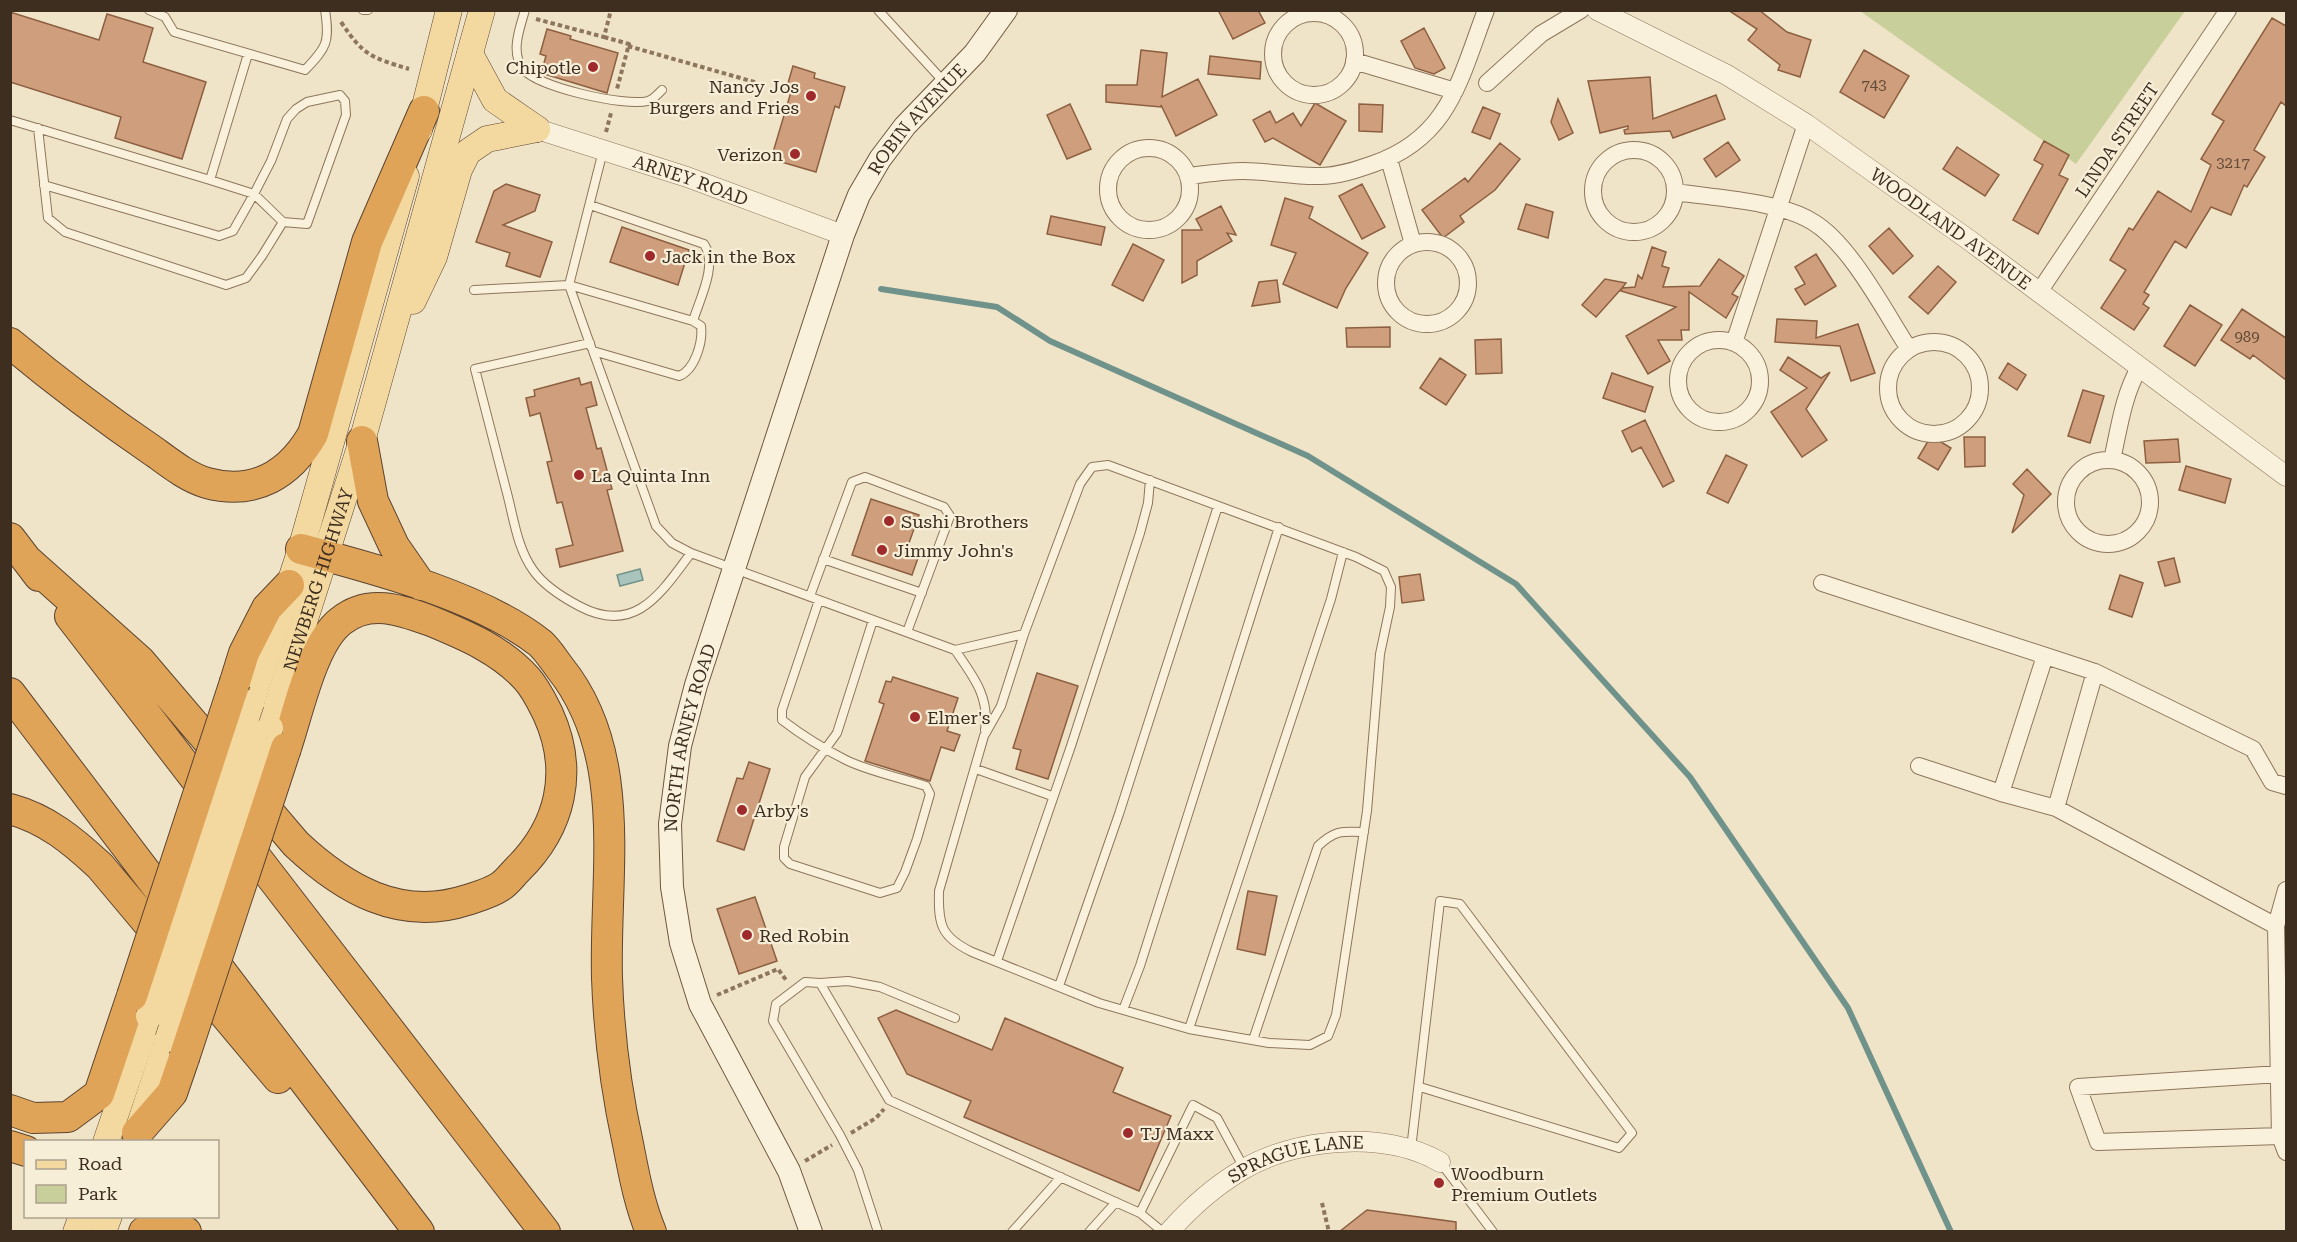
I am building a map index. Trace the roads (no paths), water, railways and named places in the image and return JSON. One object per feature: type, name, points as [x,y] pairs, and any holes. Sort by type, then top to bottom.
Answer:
[{"type":"highway","points":[[10,343],[130,436],[181,470],[206,483],[242,486],[276,476],[303,451],[313,434],[367,242],[424,111]]},
{"type":"highway","points":[[362,441],[373,501],[394,546],[421,585]]},
{"type":"highway","points":[[10,538],[545,1232]]},
{"type":"highway","points":[[314,552],[421,585],[489,611],[541,644],[572,682],[591,722],[607,786],[609,821],[607,980],[616,1087],[640,1205],[651,1232]]},
{"type":"highway","points":[[28,561],[140,661],[297,844],[323,869],[369,896],[392,903],[426,907],[455,904],[483,895],[501,886],[532,856],[554,818],[561,791],[561,766],[556,733],[542,700],[527,679],[485,646],[400,609],[379,608],[357,612],[341,620],[320,646],[278,738],[176,1048],[172,1093],[136,1137]]},
{"type":"highway","points":[[10,1110],[33,1118],[68,1117],[99,1094],[140,1006],[243,692],[244,653],[267,608],[290,585]]},
{"type":"highway","points":[[10,693],[419,1232]]},
{"type":"highway","points":[[10,809],[49,824],[100,866],[288,1089],[365,1162]]},
{"type":"highway","points":[[144,1232],[155,1226],[173,1225],[186,1232]]},
{"type":"main road","name":"NEWBERG HIGHWAY","points":[[278,738],[314,552],[449,10]]},
{"type":"main road","name":"NEWBERG HIGHWAY","points":[[290,585],[314,552],[362,441],[482,10]]},
{"type":"main road","name":"ROBIN AVENUE","points":[[843,235],[859,195],[880,159],[905,126],[975,53],[1006,10]]},
{"type":"main road","points":[[470,54],[495,100],[537,129]]},
{"type":"main road","points":[[382,368],[434,257],[459,170],[468,152],[488,139],[537,129]]},
{"type":"main road","name":"NORTH ARNEY ROAD","points":[[812,1232],[789,1170],[700,1004],[681,943],[672,887],[670,824],[680,746],[696,685],[843,235]]},
{"type":"main road","points":[[106,1140],[140,1006]]},
{"type":"street","points":[[1188,176],[1241,171],[1321,176],[1344,173],[1389,159],[1408,149],[1433,128],[1455,91],[1486,10]]},
{"type":"street","points":[[1487,83],[1541,34],[1581,10]]},
{"type":"street","name":"WOODLAND AVENUE","points":[[1598,10],[1727,75],[1806,124],[1891,183],[2286,476]]},
{"type":"street","name":"LINDA STREET","points":[[2039,292],[2228,10]]},
{"type":"street","points":[[1314,12],[1328,15],[1346,28],[1352,39],[1354,61],[1349,75],[1341,85],[1328,92],[1311,95],[1299,93],[1286,84],[1276,71],[1273,58],[1274,44],[1281,29],[1288,21],[1314,12]]},
{"type":"street","points":[[1354,61],[1455,91]]},
{"type":"street","points":[[1734,343],[1806,124]]},
{"type":"street","name":"ARNEY ROAD","points":[[537,129],[687,177],[843,235]]},
{"type":"street","points":[[1149,147],[1164,150],[1181,162],[1188,176],[1190,190],[1186,207],[1176,220],[1163,227],[1146,230],[1134,227],[1121,219],[1112,206],[1108,192],[1109,178],[1123,156],[1135,150],[1149,147]]},
{"type":"street","points":[[1634,149],[1648,152],[1666,164],[1672,175],[1675,192],[1671,209],[1661,222],[1648,229],[1631,232],[1606,221],[1597,208],[1593,194],[1594,180],[1601,166],[1616,154],[1634,149]]},
{"type":"street","points":[[1389,159],[1413,244]]},
{"type":"street","points":[[1675,192],[1779,208],[1813,222],[1831,237],[1853,262],[1909,349]]},
{"type":"street","points":[[1426,242],[1441,244],[1459,257],[1465,268],[1468,284],[1464,301],[1454,314],[1441,322],[1424,324],[1412,322],[1399,313],[1389,300],[1386,287],[1387,273],[1394,258],[1413,244],[1426,242]]},
{"type":"street","points":[[1719,340],[1734,343],[1751,356],[1758,366],[1760,382],[1756,400],[1746,412],[1733,420],[1717,423],[1705,420],[1691,412],[1682,399],[1678,385],[1679,372],[1686,357],[1701,345],[1719,340]]},
{"type":"street","points":[[1938,342],[1954,347],[1965,354],[1975,367],[1980,387],[1973,412],[1952,431],[1929,435],[1909,428],[1893,411],[1887,385],[1896,361],[1909,349],[1923,343],[1938,342]]},
{"type":"street","points":[[2112,460],[2128,390],[2139,368]]},
{"type":"street","points":[[2112,460],[2133,468],[2146,484],[2151,499],[2148,517],[2137,533],[2117,544],[2103,545],[2090,541],[2074,528],[2068,516],[2066,503],[2071,481],[2082,469],[2095,462],[2112,460]]},
{"type":"street","points":[[1822,583],[2095,672],[2253,749],[2272,782],[2286,786]]},
{"type":"street","points":[[2001,793],[2045,656]]},
{"type":"street","points":[[2056,808],[2095,672]]},
{"type":"street","points":[[1919,766],[2056,808],[2276,926]]},
{"type":"street","points":[[2286,890],[2276,926],[2283,1074],[2283,1135],[2286,1152]]},
{"type":"street","points":[[2283,1074],[2078,1087],[2098,1142],[2283,1135]]},
{"type":"street","name":"SPRAGUE LANE","points":[[1169,1232],[1221,1183],[1269,1156],[1339,1142],[1381,1143],[1428,1155],[1440,1162]]},
{"type":"lane","points":[[149,10],[165,17],[174,32],[305,70],[324,50],[328,31],[326,10]]},
{"type":"lane","points":[[363,10],[368,10]]},
{"type":"lane","points":[[878,10],[945,84]]},
{"type":"lane","points":[[524,13],[517,40],[518,57],[524,70],[537,80],[607,101],[625,103],[649,101],[662,90]]},
{"type":"lane","points":[[210,180],[248,54]]},
{"type":"lane","points":[[10,120],[254,194],[283,222],[307,224],[346,115],[345,101],[340,95],[307,102],[296,109],[287,119],[271,161],[254,194],[233,231],[219,236],[44,185]]},
{"type":"lane","points":[[38,128],[48,218],[66,232],[226,285],[246,278],[283,222]]},
{"type":"lane","points":[[604,151],[569,285],[656,526],[672,543],[691,553],[955,650],[1024,634]]},
{"type":"lane","points":[[590,205],[704,244],[710,252],[710,266],[693,321]]},
{"type":"lane","points":[[474,290],[569,285],[693,321],[701,326],[702,335],[691,367],[685,374],[679,376],[591,347],[475,369],[519,541],[533,570],[558,594],[594,614],[619,616],[643,609],[662,591],[691,553]]},
{"type":"lane","points":[[955,650],[986,702],[987,714],[976,769],[939,891],[938,907],[944,933],[954,943],[1099,1003],[1189,1029],[1253,1040],[1310,1045],[1328,1036],[1336,1015],[1364,832],[1380,654],[1390,607],[1391,587],[1384,571],[1279,527],[1150,480],[1108,465],[1092,466],[1080,484],[1024,634],[1001,706],[984,736]]},
{"type":"lane","points":[[873,620],[837,733],[826,747],[804,777],[784,847],[784,858],[790,864],[880,893],[897,888],[905,872],[930,794],[926,786],[846,760],[826,747],[782,720],[782,710],[824,560],[852,482],[865,477],[944,507],[950,516],[908,632]]},
{"type":"lane","points":[[997,961],[1071,746],[1140,532],[1148,503],[1150,480]]},
{"type":"lane","points":[[1059,986],[1119,814],[1218,506]]},
{"type":"lane","points":[[1123,1010],[1140,966],[1279,527]]},
{"type":"lane","points":[[1189,1029],[1331,599],[1343,552]]},
{"type":"lane","points":[[824,560],[922,593]]},
{"type":"lane","points":[[976,769],[1052,796]]},
{"type":"lane","points":[[1253,1040],[1318,846],[1330,835],[1342,831],[1364,832]]},
{"type":"lane","points":[[1411,1150],[1440,901],[1460,904],[1632,1133],[1619,1148],[1420,1087]]},
{"type":"lane","points":[[878,1232],[858,1170],[773,1021],[776,1004],[805,982],[848,981],[880,987],[955,1018]]},
{"type":"lane","points":[[820,983],[889,1100],[1140,1213],[1163,1232]]},
{"type":"lane","points":[[1140,1213],[1193,1105],[1217,1118],[1244,1168]]},
{"type":"lane","points":[[1440,1162],[1493,1232]]},
{"type":"lane","points":[[1012,1232],[1061,1177]]},
{"type":"lane","points":[[1089,1232],[1116,1202]]},
{"type":"water","points":[[640,569],[643,580],[620,586],[617,575]]},
{"type":"waterway","points":[[881,289],[997,307],[1050,341],[1308,456],[1516,584],[1690,777],[1848,1008],[1951,1232]]},
{"type":"place","name":"Chipotle","points":[[593,67]]},
{"type":"place","name":"Nancy Jos Burgers and Fries","points":[[811,96]]},
{"type":"place","name":"Verizon","points":[[795,154]]},
{"type":"place","name":"Jack in the Box","points":[[650,256]]},
{"type":"place","name":"La Quinta Inn","points":[[579,475]]},
{"type":"place","name":"Sushi Brothers","points":[[889,521]]},
{"type":"place","name":"Jimmy John's","points":[[882,550]]},
{"type":"place","name":"Elmer's","points":[[915,717]]},
{"type":"place","name":"Arby's","points":[[742,810]]},
{"type":"place","name":"Red Robin","points":[[747,935]]},
{"type":"place","name":"TJ Maxx","points":[[1128,1133]]},
{"type":"place","name":"Woodburn Premium Outlets","points":[[1439,1183]]}]
